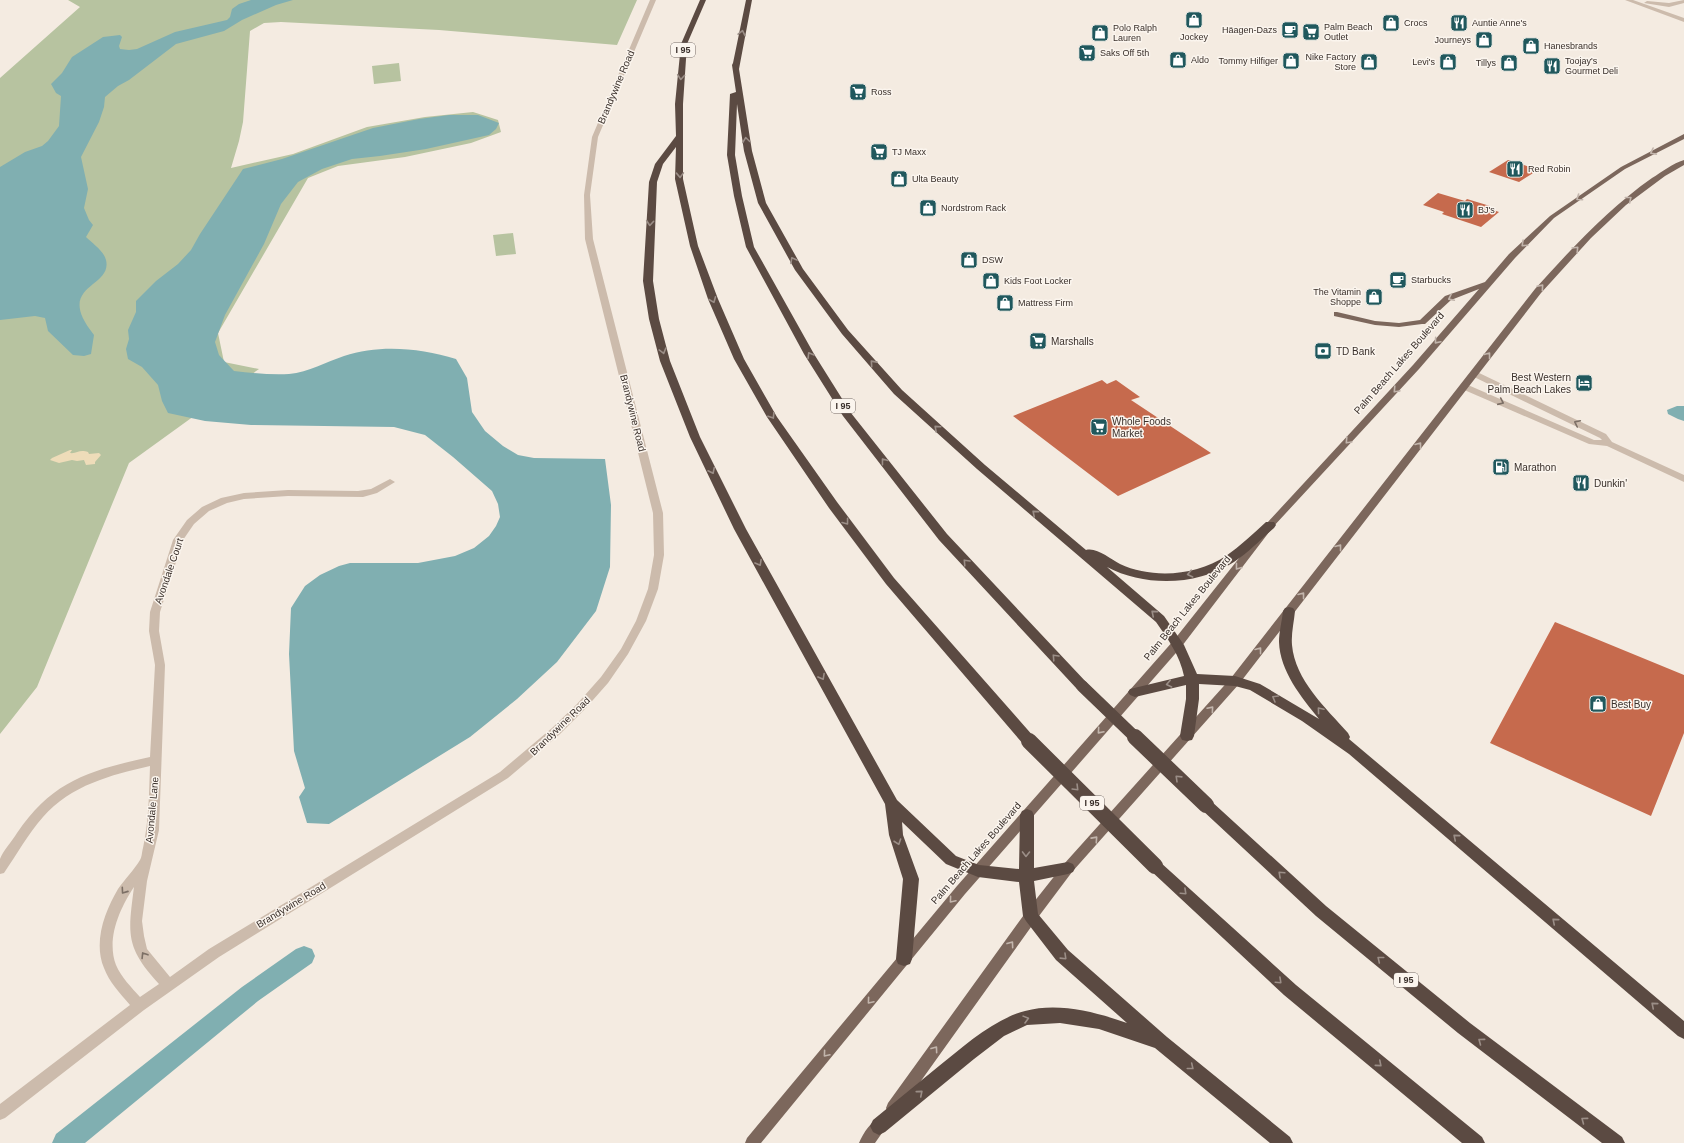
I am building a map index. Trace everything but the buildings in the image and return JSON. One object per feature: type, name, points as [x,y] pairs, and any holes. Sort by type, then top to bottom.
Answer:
[{"type":"highway","name":"I 95","points":[[703,0],[684,44],[679,104],[680,179],[694,246],[713,299],[743,366],[772,417],[833,504],[890,581],[1029,741],[1155,866],[1290,990],[1476,1143]]},
{"type":"highway","name":"I 95","points":[[749,0],[735,65],[731,155],[738,196],[750,247],[809,354],[847,414],[943,537],[1082,686],[1206,805],[1321,911],[1464,1028],[1616,1143]]},
{"type":"highway","points":[[735,65],[748,151],[762,202],[799,270],[845,332],[898,392],[981,467],[1160,619],[1178,643],[1192,679],[1192,694],[1187,736]]},
{"type":"highway","points":[[680,136],[659,164],[653,182],[648,281],[654,319],[665,361],[694,437],[740,529],[892,804],[951,860],[978,871],[1026,876],[1068,868]]},
{"type":"highway","points":[[1065,538],[1130,573],[1149,577],[1175,577],[1202,571],[1226,562],[1270,525]]},
{"type":"highway","points":[[1289,611],[1286,647],[1292,670],[1315,704],[1354,750]]},
{"type":"highway","points":[[1135,692],[1192,679],[1235,681],[1255,687],[1307,717],[1354,750],[1684,1031]]},
{"type":"highway","points":[[892,804],[896,835],[911,879],[904,959]]},
{"type":"highway","points":[[1027,815],[1026,876],[1031,916],[1062,955],[1161,1043],[1284,1143]]},
{"type":"highway","points":[[879,1126],[998,1031],[1026,1018],[1060,1015],[1099,1021],[1161,1043]]},
{"type":"main road","name":"Palm Beach Lakes Boulevard","points":[[752,1143],[978,871],[1178,643],[1270,525],[1416,368],[1426,354],[1512,256],[1559,212],[1623,168],[1684,136]]},
{"type":"main road","points":[[866,1143],[1031,916],[1068,868],[1235,681],[1538,291],[1605,219],[1651,181],[1684,162]]},
{"type":"main road","points":[[1337,314],[1375,323],[1399,325],[1422,322],[1448,298],[1487,284]]},
{"type":"street","name":"Brandywine Road","points":[[0,1113],[139,1006],[214,953],[252,928],[504,775],[544,744],[577,712],[613,669],[633,637],[647,606],[656,575],[659,549],[658,513],[589,239],[587,195],[595,136],[653,0]]},
{"type":"street","points":[[1629,0],[1669,5],[1684,1]]},
{"type":"street","points":[[1629,0],[1684,20]]},
{"type":"street","points":[[1646,0],[1677,10]]},
{"type":"street","points":[[1474,374],[1603,436],[1609,444]]},
{"type":"street","points":[[1465,386],[1592,442],[1609,444],[1684,479]]},
{"type":"street","name":"Avondale Court","points":[[156,760],[160,665],[154,630],[155,612],[178,540],[188,524],[214,505],[249,494],[261,492],[348,494],[373,491],[390,482]]},
{"type":"street","name":"Avondale Lane","points":[[156,760],[153,830],[141,881],[136,921],[137,936],[141,951],[154,969],[169,985]]},
{"type":"street","points":[[0,870],[37,816],[46,805],[59,794],[106,772],[156,760]]},
{"type":"street","name":"Avondale Lane","points":[[139,1006],[110,967],[107,949],[108,929],[112,911],[146,860]]},
{"type":"green space","points":[[68,0],[637,0],[617,45],[439,30],[281,22],[264,23],[250,31],[243,122],[231,168],[293,154],[367,127],[425,117],[473,112],[498,120],[501,132],[471,143],[405,157],[338,166],[308,178],[218,333],[224,362],[259,369],[129,463],[37,687],[0,734],[0,78],[80,7]]},
{"type":"green space","points":[[399,63],[401,81],[374,84],[372,66]]},
{"type":"green space","points":[[513,233],[516,254],[496,256],[493,235]]},
{"type":"sand","points":[[72,450],[70,453],[82,451],[88,452],[89,454],[99,453],[101,455],[95,464],[86,465],[84,460],[72,460],[59,463],[50,460]]},
{"type":"water","points":[[251,0],[293,0],[276,5],[242,20],[224,31],[176,44],[105,97],[104,107],[99,122],[81,157],[88,189],[84,208],[93,225],[86,237],[100,250],[106,260],[106,269],[101,277],[87,289],[82,297],[80,306],[83,318],[94,335],[91,354],[84,356],[73,355],[48,331],[45,318],[35,316],[0,320],[0,167],[25,152],[42,146],[48,141],[59,126],[61,96],[56,93],[51,84],[62,73],[72,57],[103,37],[120,35],[122,37],[119,46],[120,49],[137,49],[175,32],[227,20],[230,17],[232,9],[239,4]]},
{"type":"water","points":[[449,115],[478,115],[499,123],[496,129],[489,135],[426,149],[352,159],[322,169],[298,182],[281,204],[264,244],[225,315],[215,342],[219,355],[234,371],[275,374],[296,373],[344,356],[372,350],[414,350],[456,359],[467,378],[472,412],[485,431],[503,446],[518,455],[534,458],[605,459],[611,505],[610,567],[596,611],[557,662],[517,699],[470,737],[329,824],[307,823],[299,797],[305,788],[294,751],[289,654],[291,608],[305,586],[320,575],[339,566],[350,563],[418,563],[455,556],[474,548],[489,536],[496,526],[500,517],[498,504],[492,491],[425,435],[394,427],[251,425],[205,421],[168,413],[162,401],[158,385],[142,367],[128,359],[126,349],[129,339],[128,330],[136,312],[136,301],[156,281],[178,264],[191,250],[243,169],[282,159],[373,128]]},
{"type":"water","points":[[1677,406],[1684,406],[1684,421],[1668,414],[1667,410]]},
{"type":"waterway","points":[[65,1143],[250,994],[304,956]]},
{"type":"place","name":"Jockey","points":[[1194,20]]},
{"type":"place","name":"Crocs","points":[[1391,23]]},
{"type":"place","name":"Auntie Anne's","points":[[1459,23]]},
{"type":"place","name":"Häagen-Dazs","points":[[1290,30]]},
{"type":"place","name":"Palm Beach Outlet","points":[[1311,32]]},
{"type":"place","name":"Polo Ralph Lauren","points":[[1100,33]]},
{"type":"place","name":"Journeys","points":[[1484,40]]},
{"type":"place","name":"Hanesbrands","points":[[1531,46]]},
{"type":"place","name":"Saks Off 5th","points":[[1087,53]]},
{"type":"place","name":"Aldo","points":[[1178,60]]},
{"type":"place","name":"Tommy Hilfiger","points":[[1291,61]]},
{"type":"place","name":"Nike Factory Store","points":[[1369,62]]},
{"type":"place","name":"Levi's","points":[[1448,62]]},
{"type":"place","name":"Tillys","points":[[1509,63]]},
{"type":"place","name":"Toojay's Gourmet Deli","points":[[1552,66]]},
{"type":"place","name":"Ross","points":[[858,92]]},
{"type":"place","name":"TJ Maxx","points":[[879,152]]},
{"type":"place","name":"Red Robin","points":[[1515,169]]},
{"type":"place","name":"Ulta Beauty","points":[[899,179]]},
{"type":"place","name":"Nordstrom Rack","points":[[928,208]]},
{"type":"place","name":"BJ's","points":[[1465,210]]},
{"type":"place","name":"DSW","points":[[969,260]]},
{"type":"place","name":"Starbucks","points":[[1398,280]]},
{"type":"place","name":"Kids Foot Locker","points":[[991,281]]},
{"type":"place","name":"The Vitamin Shoppe","points":[[1374,297]]},
{"type":"place","name":"Mattress Firm","points":[[1005,303]]},
{"type":"place","name":"Marshalls","points":[[1038,341]]},
{"type":"place","name":"TD Bank","points":[[1323,351]]},
{"type":"place","name":"Best Western Palm Beach Lakes","points":[[1584,383]]},
{"type":"place","name":"Whole Foods Market","points":[[1099,427]]},
{"type":"place","name":"Marathon","points":[[1501,467]]},
{"type":"place","name":"Dunkin'","points":[[1581,483]]},
{"type":"place","name":"Best Buy","points":[[1598,704]]}]
